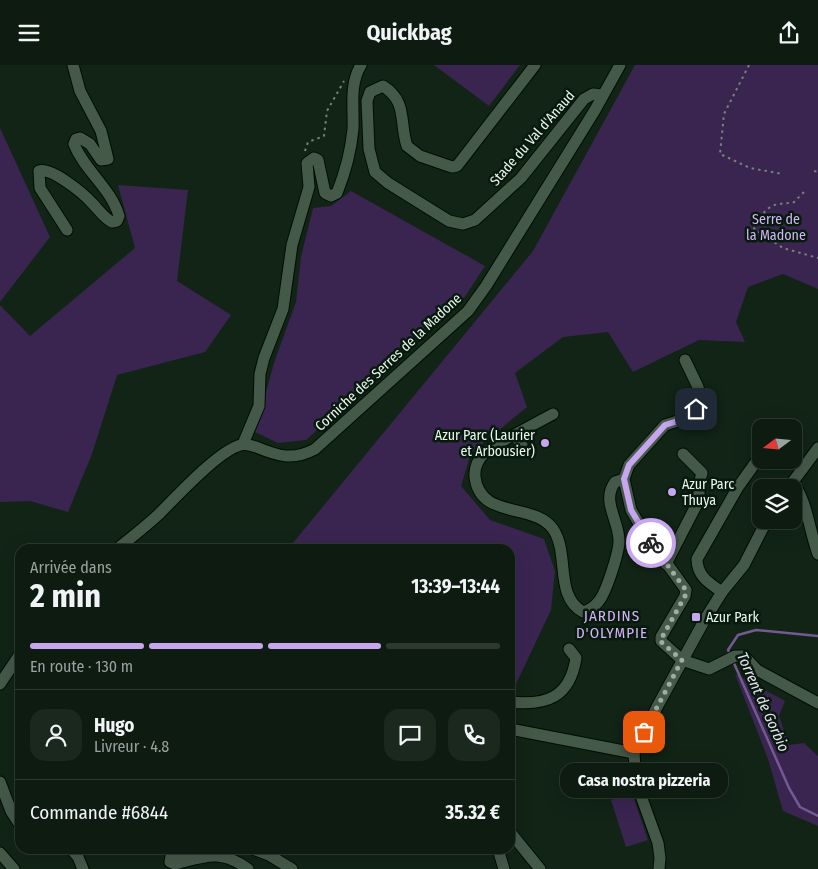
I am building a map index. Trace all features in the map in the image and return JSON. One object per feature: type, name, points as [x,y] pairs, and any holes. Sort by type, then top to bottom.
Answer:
[{"type":"street","points":[[67,230],[40,188],[39,171],[44,169],[54,173],[91,201],[107,220],[112,223],[117,221],[119,216],[109,195],[78,153],[74,144],[76,139],[80,138],[90,144],[101,160],[108,159],[101,131],[80,91],[73,65]]},
{"type":"street","name":"Stade du Val d'Anaud","points":[[535,65],[483,135],[457,166],[452,167],[420,156],[407,146],[400,102],[392,92],[383,86],[370,92],[367,101],[369,149],[376,172],[388,183],[449,221],[463,224],[475,220],[521,177],[584,99],[593,94],[602,95]]},
{"type":"street","name":"Corniche des Serres de la Madone","points":[[242,444],[279,456],[292,457],[315,449],[468,311],[496,269],[620,65]]},
{"type":"street","points":[[123,544],[158,515],[199,474],[234,447],[242,444],[259,406],[260,374],[264,358],[283,309],[292,245],[309,187],[307,163],[314,158],[318,160],[325,193],[332,196],[338,193],[351,140],[351,102],[359,67]]},
{"type":"street","points":[[685,361],[698,387],[701,400],[696,409],[684,419],[665,425],[629,465],[624,479],[631,510],[666,564],[684,585],[685,596],[660,641],[682,660],[709,669],[735,656],[744,656],[757,670],[818,703]]},
{"type":"street","points":[[553,414],[490,447],[479,458],[475,474],[477,488],[488,501],[509,510],[535,517],[552,527],[560,542],[568,598],[574,607],[583,612],[590,610],[600,601],[617,554],[618,530],[610,505],[610,495],[615,482],[624,479]]},
{"type":"street","points":[[514,435],[522,445]]},
{"type":"street","points":[[795,479],[818,448]]},
{"type":"street","points":[[666,564],[699,501],[699,484],[702,473],[683,455]]},
{"type":"street","points":[[722,593],[706,581],[697,569],[697,559],[738,487],[752,468]]},
{"type":"street","points":[[802,499],[818,554]]},
{"type":"street","points":[[658,869],[658,843],[636,781],[634,753],[682,660],[722,593],[744,565],[763,529]]},
{"type":"street","points":[[515,702],[534,704],[560,693],[572,675],[575,666],[576,658],[569,649]]},
{"type":"street","points":[[0,684],[15,662]]},
{"type":"street","points":[[515,730],[634,753]]},
{"type":"street","points":[[0,782],[15,817]]},
{"type":"street","points":[[515,838],[540,869]]},
{"type":"street","points":[[0,853],[14,869]]},
{"type":"street","points":[[75,854],[83,869]]},
{"type":"street","points":[[176,854],[171,856],[170,862],[175,864],[216,855],[233,858],[248,869]]},
{"type":"street","points":[[266,854],[278,859],[292,869]]},
{"type":"street","points":[[500,854],[504,869]]},
{"type":"path","points":[[749,65],[724,114],[720,154],[750,167],[783,173]]},
{"type":"path","points":[[307,163],[304,153],[308,142],[324,136],[327,111],[332,100],[342,83],[359,67]]},
{"type":"path","points":[[814,171],[818,172]]},
{"type":"path","points":[[804,191],[793,203],[776,203],[762,215],[754,229],[783,248],[818,259]]},
{"type":"green space","points":[[434,65],[520,65],[489,106]]},
{"type":"green space","name":"Serre de la Madone","points":[[635,65],[818,65],[818,289],[783,274],[748,287],[736,322],[745,342],[699,340],[633,372],[608,332],[563,337],[515,373],[527,407],[471,453],[461,486],[490,520],[544,539],[555,571],[551,610],[515,685],[515,544],[292,544],[533,251]]},
{"type":"green space","points":[[0,128],[50,237],[0,302]]},
{"type":"green space","points":[[118,185],[188,190],[177,281],[231,315],[205,352],[117,375],[92,454],[68,512],[30,501],[0,502],[0,305],[30,336],[135,248]]},
{"type":"green space","points":[[351,191],[485,266],[464,298],[306,440],[278,443],[255,432],[274,363],[296,302],[301,257],[313,208],[331,206]]},
{"type":"green space","points":[[735,674],[785,701],[779,716],[789,745],[804,743],[818,756],[818,826],[783,811],[768,759]]},
{"type":"green space","points":[[632,793],[648,840],[626,847],[611,800]]},
{"type":"waterway","name":"Torrent de Gorbio","points":[[731,656],[728,650],[738,635],[756,630],[818,636]]},
{"type":"waterway","name":"Torrent de Gorbio","points":[[733,661],[789,788],[800,807],[818,816]]},
{"type":"way so far","points":[[644,732],[682,660],[660,641],[685,596],[686,590],[651,543]]},
{"type":"place","name":"Azur Parc (Laurier et Arbousier)","points":[[545,443]]},
{"type":"place","name":"Azur Parc Thuya","points":[[672,492]]},
{"type":"place","name":"Azur Park","points":[[696,617]]},
{"type":"place","name":"Casa nostra pizzeria","points":[[644,732]]},
{"type":"district","name":"JARDINS D'OLYMPIE","points":[[612,624]]},
{"type":"route","points":[[651,543],[631,510],[624,479],[629,465],[665,425],[684,419],[696,409]]}]
